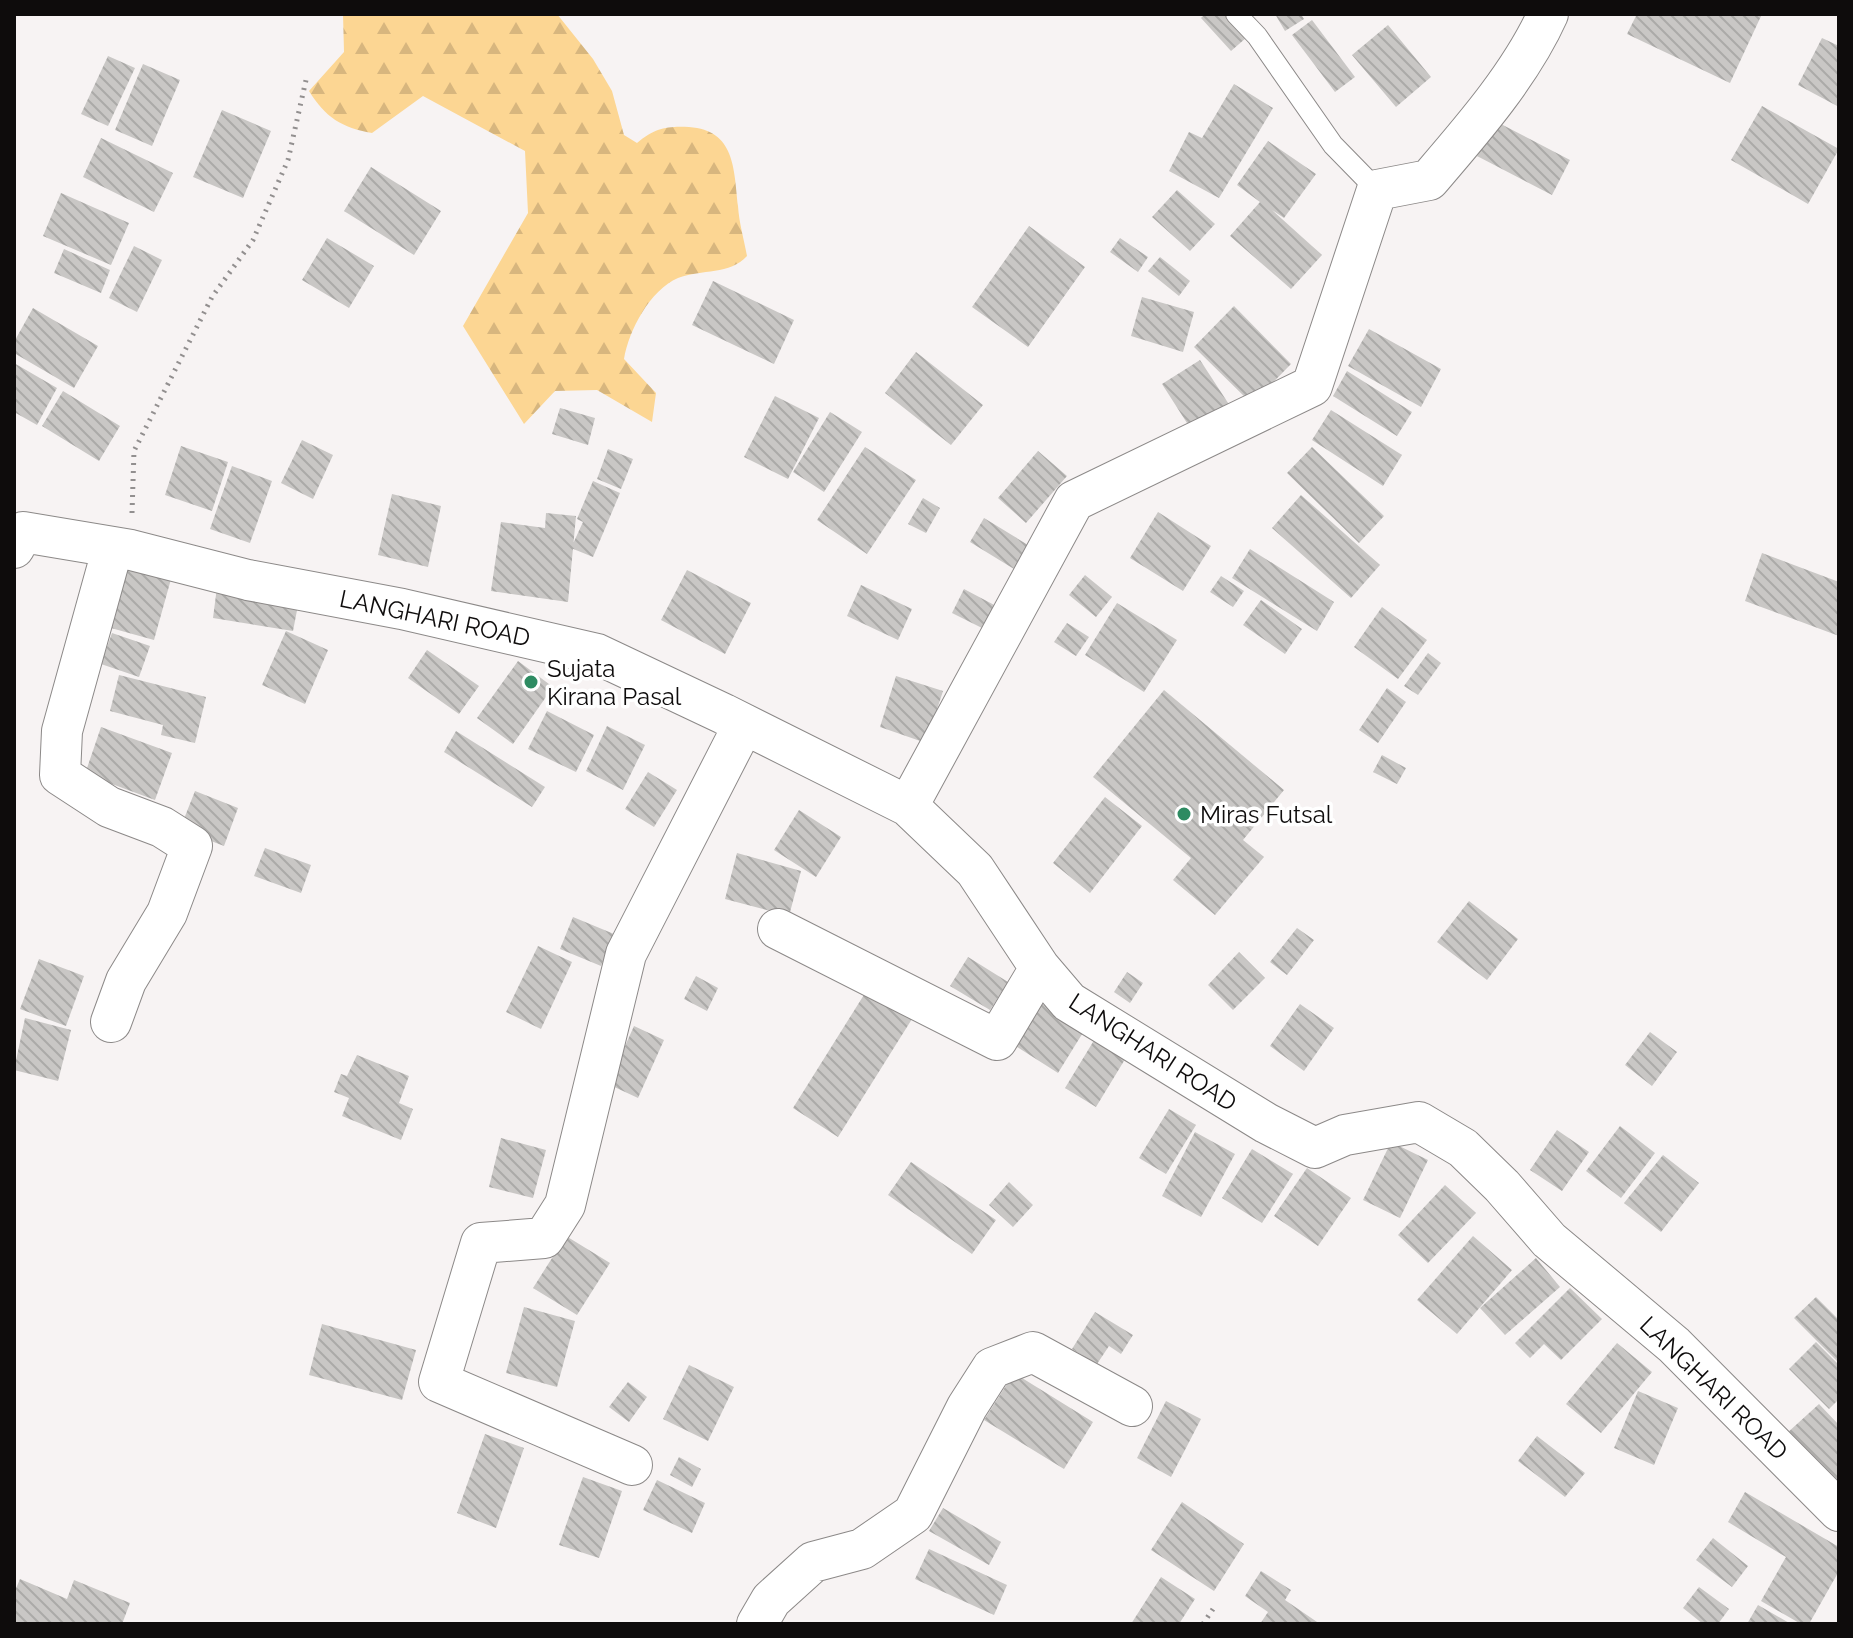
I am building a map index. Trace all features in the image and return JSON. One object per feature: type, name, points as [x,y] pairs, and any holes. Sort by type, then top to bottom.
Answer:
[{"type":"street","points":[[908,806],[1074,501],[1312,386],[1377,190],[1429,180],[1468,134],[1539,33],[1548,14]]},
{"type":"street","name":"LANGHARI ROAD","points":[[17,536],[122,549],[248,580],[402,609],[597,654],[908,806],[975,870],[1040,968],[1069,1002],[1266,1123],[1315,1148],[1345,1135],[1419,1122],[1463,1148],[1502,1186],[1549,1240],[1674,1345],[1839,1511]]},
{"type":"street","points":[[111,1022],[126,981],[167,913],[192,846],[162,827],[109,807],[60,775],[62,731],[122,549]]},
{"type":"street","points":[[632,1465],[439,1382],[481,1243],[544,1238],[565,1205],[626,954],[744,724]]},
{"type":"street","points":[[778,929],[997,1040],[1040,968]]},
{"type":"street","points":[[757,1624],[771,1600],[813,1562],[862,1549],[913,1514],[967,1407],[992,1368],[1033,1352],[1132,1406]]},
{"type":"lane","points":[[1236,14],[1257,36],[1333,145],[1377,190]]},
{"type":"path","points":[[122,549],[134,451],[212,297],[253,240],[288,160],[306,80]]},
{"type":"path","points":[[1203,1624],[1213,1609]]},
{"type":"green space","points":[[343,14],[557,14],[593,59],[612,91],[624,135],[637,143],[661,129],[689,127],[716,135],[724,144],[733,166],[747,256],[724,269],[678,278],[658,292],[642,312],[624,359],[656,393],[652,422],[597,390],[555,391],[524,424],[463,326],[528,213],[525,151],[423,96],[372,133],[335,120],[321,108],[309,91],[344,52]]},
{"type":"building","points":[[1205,14],[1239,14],[1254,31],[1231,51],[1201,18]]},
{"type":"building","points":[[1275,14],[1301,14],[1304,19],[1285,31]]},
{"type":"building","points":[[1637,14],[1762,14],[1730,83],[1627,34]]},
{"type":"building","points":[[1312,20],[1355,77],[1335,92],[1292,35]]},
{"type":"building","points":[[1388,25],[1431,77],[1396,107],[1352,55]]},
{"type":"building","points":[[1822,38],[1839,46],[1839,107],[1798,85]]},
{"type":"building","points":[[108,56],[135,68],[108,126],[81,114]]},
{"type":"building","points":[[143,64],[180,80],[152,146],[115,130]]},
{"type":"building","points":[[1234,84],[1273,108],[1219,198],[1169,171],[1189,132],[1202,138]]},
{"type":"building","points":[[1762,106],[1839,149],[1808,204],[1731,160]]},
{"type":"building","points":[[222,110],[271,131],[243,198],[193,177]]},
{"type":"building","points":[[1495,121],[1570,160],[1552,195],[1477,156]]},
{"type":"building","points":[[101,138],[173,173],[154,212],[83,177]]},
{"type":"building","points":[[1268,141],[1316,174],[1284,218],[1272,210],[1322,255],[1291,289],[1230,236],[1260,202],[1237,185]]},
{"type":"building","points":[[371,167],[441,211],[414,255],[344,211]]},
{"type":"building","points":[[1177,190],[1215,224],[1190,251],[1152,217]]},
{"type":"building","points":[[61,193],[129,223],[111,265],[43,236]]},
{"type":"building","points":[[1029,226],[1085,267],[1028,347],[972,307]]},
{"type":"building","points":[[327,238],[374,266],[349,308],[302,280]]},
{"type":"building","points":[[1120,238],[1148,257],[1138,272],[1110,252]]},
{"type":"building","points":[[134,246],[162,260],[137,312],[109,298]]},
{"type":"building","points":[[64,249],[110,270],[101,293],[54,273]]},
{"type":"building","points":[[1160,257],[1190,281],[1179,296],[1148,271]]},
{"type":"building","points":[[713,281],[794,320],[774,364],[692,325]]},
{"type":"building","points":[[1142,297],[1194,312],[1183,352],[1131,336]]},
{"type":"building","points":[[1234,306],[1291,364],[1252,404],[1194,347]]},
{"type":"building","points":[[33,308],[98,346],[74,388],[14,353],[14,342]]},
{"type":"building","points":[[1369,329],[1441,369],[1421,407],[1348,366]]},
{"type":"building","points":[[916,352],[983,405],[951,445],[885,393]]},
{"type":"building","points":[[1200,360],[1232,409],[1194,434],[1162,384]]},
{"type":"building","points":[[14,363],[57,388],[37,425],[14,412]]},
{"type":"building","points":[[1347,371],[1412,412],[1397,436],[1333,396]]},
{"type":"building","points":[[63,391],[120,426],[99,461],[42,426]]},
{"type":"building","points":[[775,396],[819,418],[788,479],[744,457]]},
{"type":"building","points":[[560,408],[595,418],[588,445],[552,434]]},
{"type":"building","points":[[1331,410],[1402,455],[1383,486],[1312,440]]},
{"type":"building","points":[[830,412],[862,432],[824,492],[793,472]]},
{"type":"building","points":[[302,440],[333,455],[313,499],[281,483]]},
{"type":"building","points":[[181,446],[228,462],[212,511],[165,495]]},
{"type":"building","points":[[865,447],[916,480],[867,554],[817,520]]},
{"type":"building","points":[[1312,447],[1384,516],[1359,543],[1287,473]]},
{"type":"building","points":[[608,449],[633,459],[621,489],[597,479]]},
{"type":"building","points":[[1038,451],[1067,476],[1026,523],[998,498]]},
{"type":"building","points":[[232,466],[272,481],[250,543],[210,529]]},
{"type":"building","points":[[593,481],[620,493],[593,557],[571,548],[583,522],[577,519]]},
{"type":"building","points":[[392,494],[441,506],[428,567],[378,555]]},
{"type":"building","points":[[1301,495],[1380,565],[1351,598],[1272,528]]},
{"type":"building","points":[[923,498],[940,508],[926,533],[908,524]]},
{"type":"building","points":[[1158,512],[1211,546],[1183,591],[1130,558]]},
{"type":"building","points":[[546,513],[576,516],[568,602],[491,591],[501,522],[545,528]]},
{"type":"building","points":[[984,518],[1028,545],[1014,569],[970,542]]},
{"type":"building","points":[[1250,549],[1334,602],[1317,631],[1232,578]]},
{"type":"building","points":[[1762,553],[1839,582],[1839,636],[1745,601]]},
{"type":"building","points":[[129,560],[173,572],[154,640],[111,628]]},
{"type":"building","points":[[687,570],[751,603],[725,654],[661,620]]},
{"type":"building","points":[[1085,575],[1112,597],[1096,617],[1069,595]]},
{"type":"building","points":[[1221,576],[1244,591],[1233,607],[1210,592]]},
{"type":"building","points":[[861,585],[912,609],[898,640],[847,616]]},
{"type":"building","points":[[217,587],[299,600],[293,631],[213,618]]},
{"type":"building","points":[[964,589],[998,607],[986,630],[952,613]]},
{"type":"building","points":[[1261,600],[1302,629],[1285,654],[1243,625]]},
{"type":"building","points":[[1117,603],[1177,640],[1144,692],[1085,655]]},
{"type":"building","points":[[1382,607],[1427,640],[1398,679],[1354,647]]},
{"type":"building","points":[[1067,623],[1089,637],[1076,656],[1054,642]]},
{"type":"building","points":[[286,631],[328,650],[305,704],[262,685]]},
{"type":"building","points":[[112,633],[150,646],[139,677],[101,664]]},
{"type":"building","points":[[427,650],[479,686],[459,714],[408,678]]},
{"type":"building","points":[[1428,653],[1441,663],[1418,695],[1404,686]]},
{"type":"building","points":[[518,661],[553,687],[513,744],[477,718]]},
{"type":"building","points":[[119,675],[206,697],[195,743],[161,735],[163,725],[110,711]]},
{"type":"building","points":[[896,676],[943,691],[926,743],[880,727]]},
{"type":"building","points":[[1387,688],[1406,702],[1378,743],[1359,730]]},
{"type":"building","points":[[1164,690],[1284,790],[1243,840],[1264,857],[1215,915],[1173,880],[1191,858],[1093,777]]},
{"type":"building","points":[[547,711],[594,735],[576,772],[528,749]]},
{"type":"building","points":[[607,726],[645,745],[623,790],[586,771]]},
{"type":"building","points":[[101,727],[172,753],[155,800],[85,774]]},
{"type":"building","points":[[456,731],[545,787],[532,807],[444,752]]},
{"type":"building","points":[[1382,755],[1406,768],[1397,784],[1373,772]]},
{"type":"building","points":[[648,772],[677,790],[654,827],[625,809]]},
{"type":"building","points":[[195,791],[238,808],[224,846],[180,829]]},
{"type":"building","points":[[1105,797],[1142,826],[1090,893],[1053,863]]},
{"type":"building","points":[[799,810],[841,837],[816,877],[774,850]]},
{"type":"building","points":[[265,848],[311,865],[301,893],[254,876]]},
{"type":"building","points":[[737,853],[801,871],[789,916],[725,899]]},
{"type":"building","points":[[1469,901],[1518,939],[1487,980],[1437,942]]},
{"type":"building","points":[[573,917],[614,934],[601,966],[560,949]]},
{"type":"building","points":[[1297,928],[1314,940],[1287,975],[1270,962]]},
{"type":"building","points":[[538,946],[572,962],[541,1029],[506,1012]]},
{"type":"building","points":[[1239,952],[1265,978],[1233,1010],[1208,985]]},
{"type":"building","points":[[968,957],[1008,982],[990,1010],[950,986]]},
{"type":"building","points":[[39,959],[84,976],[66,1026],[20,1009]]},
{"type":"building","points":[[1127,972],[1143,983],[1130,1003],[1114,992]]},
{"type":"building","points":[[696,976],[718,988],[707,1011],[684,999]]},
{"type":"building","points":[[867,990],[912,1019],[838,1137],[793,1108]]},
{"type":"building","points":[[1041,1003],[1084,1031],[1058,1073],[1014,1045]]},
{"type":"building","points":[[1300,1004],[1334,1028],[1304,1071],[1270,1046]]},
{"type":"building","points":[[25,1018],[71,1030],[58,1081],[14,1070]]},
{"type":"building","points":[[634,1026],[664,1040],[638,1098],[608,1084]]},
{"type":"building","points":[[1650,1032],[1677,1052],[1652,1086],[1625,1065]]},
{"type":"building","points":[[1096,1037],[1127,1056],[1096,1107],[1065,1088]]},
{"type":"building","points":[[357,1055],[409,1076],[399,1103],[413,1109],[401,1140],[342,1116],[349,1098],[334,1092],[341,1074],[347,1076]]},
{"type":"building","points":[[1169,1109],[1196,1125],[1166,1174],[1139,1158]]},
{"type":"building","points":[[1620,1126],[1655,1153],[1621,1198],[1586,1171]]},
{"type":"building","points":[[1557,1130],[1589,1152],[1562,1191],[1530,1170]]},
{"type":"building","points":[[1195,1132],[1235,1154],[1201,1217],[1162,1196]]},
{"type":"building","points":[[501,1138],[546,1150],[533,1198],[489,1187]]},
{"type":"building","points":[[1391,1142],[1428,1160],[1400,1218],[1363,1200]]},
{"type":"building","points":[[1252,1149],[1293,1174],[1262,1223],[1222,1198]]},
{"type":"building","points":[[1663,1155],[1699,1183],[1661,1232],[1624,1203]]},
{"type":"building","points":[[911,1162],[996,1220],[972,1254],[888,1195]]},
{"type":"building","points":[[1307,1168],[1351,1198],[1318,1246],[1274,1216]]},
{"type":"building","points":[[1009,1182],[1033,1205],[1013,1227],[989,1205]]},
{"type":"building","points":[[1445,1185],[1476,1213],[1428,1263],[1398,1235]]},
{"type":"building","points":[[566,1236],[610,1263],[577,1315],[533,1288]]},
{"type":"building","points":[[1473,1236],[1512,1270],[1457,1334],[1417,1300]]},
{"type":"building","points":[[1536,1258],[1560,1287],[1505,1335],[1480,1308]]},
{"type":"building","points":[[1570,1288],[1602,1319],[1561,1360],[1544,1344],[1530,1358],[1515,1343]]},
{"type":"building","points":[[1816,1297],[1839,1320],[1839,1363],[1794,1318]]},
{"type":"building","points":[[524,1307],[575,1321],[557,1387],[506,1373]]},
{"type":"building","points":[[1095,1312],[1133,1335],[1121,1354],[1109,1346],[1097,1364],[1072,1349]]},
{"type":"building","points":[[322,1324],[416,1350],[402,1400],[309,1375]]},
{"type":"building","points":[[1816,1342],[1839,1365],[1839,1399],[1829,1409],[1789,1369]]},
{"type":"building","points":[[1617,1343],[1652,1372],[1601,1433],[1566,1404]]},
{"type":"building","points":[[689,1365],[734,1387],[708,1441],[663,1419]]},
{"type":"building","points":[[1014,1373],[1093,1422],[1064,1469],[984,1420]]},
{"type":"building","points":[[628,1382],[647,1397],[629,1422],[609,1407]]},
{"type":"building","points":[[1638,1391],[1678,1408],[1654,1465],[1614,1448]]},
{"type":"building","points":[[1166,1401],[1201,1419],[1171,1477],[1137,1458]]},
{"type":"building","points":[[1819,1404],[1839,1425],[1839,1487],[1786,1434]]},
{"type":"building","points":[[485,1434],[524,1448],[496,1528],[457,1513]]},
{"type":"building","points":[[1537,1436],[1585,1473],[1565,1497],[1518,1461]]},
{"type":"building","points":[[679,1457],[701,1469],[692,1487],[670,1475]]},
{"type":"building","points":[[583,1477],[622,1491],[599,1558],[559,1545]]},
{"type":"building","points":[[657,1480],[705,1503],[692,1533],[643,1510]]},
{"type":"building","points":[[1745,1492],[1839,1547],[1839,1571],[1809,1624],[1801,1624],[1761,1601],[1786,1557],[1728,1522]]},
{"type":"building","points":[[1182,1502],[1244,1544],[1214,1591],[1151,1550]]},
{"type":"building","points":[[943,1508],[1001,1542],[989,1565],[929,1531]]},
{"type":"building","points":[[1713,1538],[1748,1566],[1732,1587],[1696,1560]]},
{"type":"building","points":[[929,1549],[1007,1585],[994,1615],[915,1579]]},
{"type":"building","points":[[1261,1571],[1291,1590],[1285,1600],[1320,1624],[1260,1624],[1268,1612],[1245,1596]]},
{"type":"building","points":[[1161,1577],[1195,1599],[1179,1624],[1131,1624]]},
{"type":"building","points":[[20,1579],[67,1599],[74,1580],[130,1603],[122,1624],[14,1624],[14,1593]]},
{"type":"building","points":[[1699,1587],[1729,1609],[1718,1624],[1703,1624],[1683,1608]]},
{"type":"building","points":[[1758,1605],[1791,1624],[1747,1624]]},
{"type":"place","name":"Sujata Kirana Pasal","points":[[531,682]]},
{"type":"place","name":"Miras Futsal","points":[[1184,814]]}]
